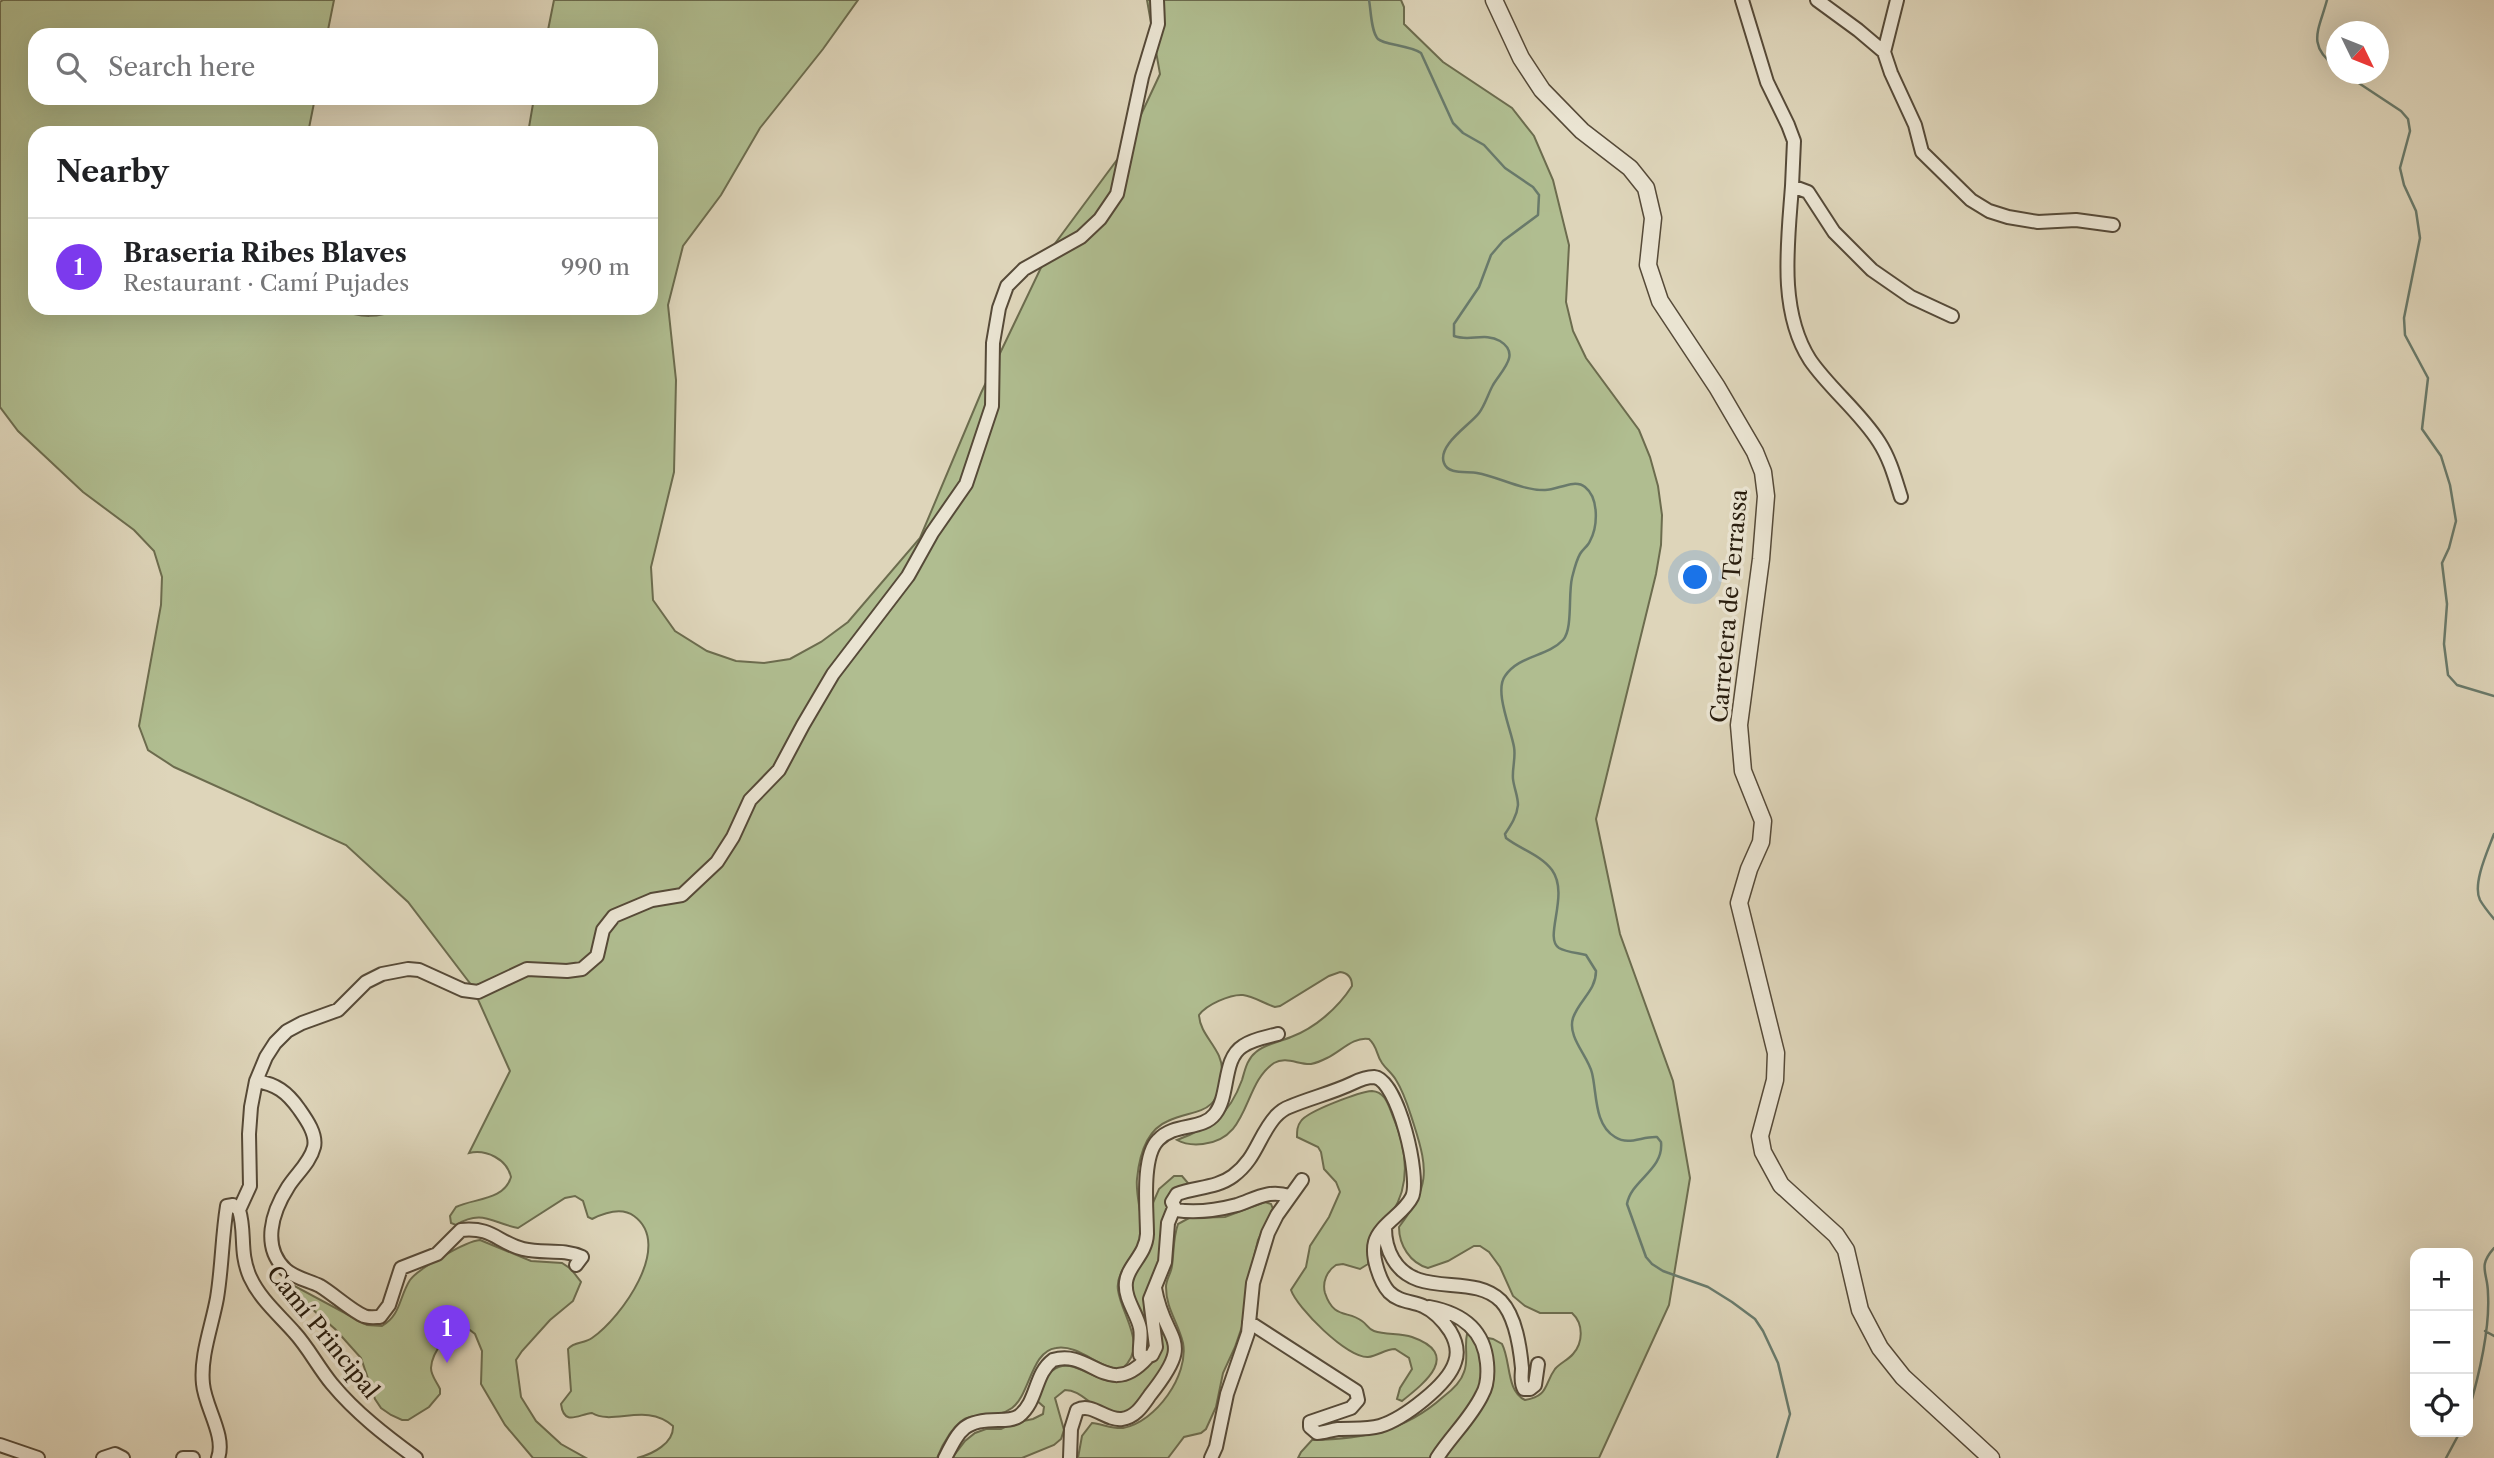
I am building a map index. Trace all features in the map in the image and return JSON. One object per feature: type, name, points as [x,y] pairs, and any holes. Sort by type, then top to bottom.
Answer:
[{"type":"street","points":[[218,1458],[220,1452],[217,1432],[203,1384],[204,1357],[217,1297],[228,1206],[233,1205],[239,1210],[250,1186],[249,1134],[256,1081],[275,1043],[287,1031],[302,1023],[338,1010],[370,979],[382,974],[408,969],[419,970],[457,988],[473,992],[486,990],[512,974],[527,969],[582,969],[597,956],[603,930],[614,916],[652,900],[682,895],[717,862],[750,800],[779,770],[833,674],[908,576],[932,533],[966,484],[992,406],[993,342],[999,308],[1007,286],[1024,269],[1081,237],[1100,219],[1117,194],[1142,77],[1157,24],[1157,0]]},
{"type":"street","name":"Carretera de Terrassa","points":[[1494,0],[1521,58],[1542,89],[1582,131],[1630,168],[1646,188],[1653,218],[1648,265],[1660,301],[1717,387],[1755,452],[1763,472],[1766,496],[1761,559],[1739,725],[1743,771],[1763,821],[1761,842],[1749,869],[1739,903],[1776,1053],[1774,1080],[1760,1136],[1763,1152],[1782,1185],[1836,1235],[1846,1251],[1860,1310],[1880,1348],[1903,1377],[1991,1458]]},
{"type":"street","points":[[1742,0],[1767,82],[1794,141],[1788,278],[1796,328],[1809,358],[1879,442],[1892,468],[1901,497]]},
{"type":"street","points":[[1816,0],[1884,52]]},
{"type":"street","points":[[1897,0],[1884,52],[1915,125],[1922,152],[1971,200],[1989,211],[2038,222],[2076,220],[2113,225]]},
{"type":"street","points":[[1792,186],[1808,192],[1834,232],[1872,270],[1912,297],[1952,316]]},
{"type":"street","points":[[1147,1358],[1140,1355],[1140,1331],[1127,1297],[1126,1282],[1146,1242],[1145,1210],[1151,1150],[1157,1140],[1171,1130],[1202,1123],[1214,1115],[1222,1101],[1231,1064],[1238,1050],[1249,1042],[1279,1034]]},
{"type":"street","points":[[945,1458],[961,1430],[968,1424],[981,1420],[1013,1419],[1021,1414],[1030,1402],[1040,1375],[1053,1360],[1069,1358],[1103,1373],[1119,1376],[1131,1372],[1152,1355],[1156,1347],[1150,1299],[1165,1262],[1168,1223],[1177,1194],[1220,1183],[1238,1171],[1256,1152],[1272,1121],[1282,1110],[1375,1077],[1387,1086],[1397,1108],[1415,1180],[1411,1199],[1376,1239],[1374,1246],[1384,1286],[1398,1299],[1441,1310],[1471,1325],[1481,1339],[1487,1368],[1484,1393],[1437,1458]]},
{"type":"street","points":[[256,1081],[279,1086],[296,1104],[313,1134],[315,1146],[276,1209],[271,1242],[279,1261],[287,1271],[317,1285],[364,1316],[380,1317],[389,1305],[401,1268],[437,1254],[461,1230],[474,1228],[489,1231],[507,1243],[521,1248],[570,1251],[582,1257],[576,1265]]},
{"type":"street","points":[[1211,1458],[1216,1447],[1227,1394],[1246,1340],[1253,1283],[1268,1233],[1289,1196],[1302,1180]]},
{"type":"street","points":[[1174,1208],[1184,1211],[1221,1208],[1269,1193],[1289,1196]]},
{"type":"street","name":"Camí Principal","points":[[239,1210],[243,1258],[261,1295],[296,1334],[346,1399],[376,1429],[416,1458]]},
{"type":"street","points":[[1385,1228],[1389,1251],[1406,1274],[1423,1281],[1476,1290],[1495,1297],[1503,1304],[1516,1334],[1524,1389],[1535,1385],[1538,1364]]},
{"type":"street","points":[[1070,1458],[1071,1429],[1077,1410],[1088,1408],[1116,1419],[1131,1417],[1174,1362],[1175,1343],[1159,1304],[1155,1284]]},
{"type":"street","points":[[1249,1322],[1356,1391],[1358,1400],[1351,1408],[1310,1422],[1311,1430],[1320,1433],[1365,1429],[1390,1422],[1420,1401],[1451,1372],[1457,1353],[1453,1336],[1441,1320],[1422,1306]]},
{"type":"street","points":[[0,1445],[38,1458]]},
{"type":"street","points":[[103,1458],[115,1454],[123,1458]]},
{"type":"street","points":[[183,1458],[194,1458]]},
{"type":"green space","points":[[334,0],[328,28],[28,28],[28,105],[314,105],[309,126],[28,126],[28,315],[370,316],[658,315],[658,126],[529,126],[533,105],[658,105],[658,28],[548,28],[554,0],[858,0],[760,128],[721,195],[683,246],[668,305],[676,380],[674,472],[651,567],[653,600],[675,631],[707,651],[736,661],[764,663],[790,659],[821,642],[848,622],[920,538],[981,393],[1048,253],[1125,149],[1160,74],[1147,0],[1401,0],[1404,7],[1404,24],[1443,62],[1512,108],[1534,136],[1553,180],[1569,245],[1566,302],[1573,331],[1586,358],[1639,430],[1658,486],[1662,515],[1656,574],[1596,819],[1620,934],[1673,1081],[1690,1178],[1669,1305],[1599,1458],[1298,1458],[1312,1440],[1348,1438],[1382,1431],[1398,1426],[1428,1409],[1463,1376],[1467,1334],[1493,1339],[1502,1344],[1512,1383],[1519,1396],[1525,1400],[1538,1396],[1545,1389],[1555,1369],[1576,1350],[1581,1334],[1579,1322],[1572,1313],[1540,1313],[1513,1296],[1500,1267],[1489,1252],[1480,1246],[1474,1246],[1448,1261],[1428,1268],[1411,1258],[1401,1240],[1399,1227],[1421,1190],[1424,1167],[1422,1155],[1402,1091],[1369,1039],[1353,1042],[1313,1064],[1283,1060],[1274,1063],[1256,1084],[1238,1122],[1230,1132],[1219,1140],[1203,1144],[1177,1140],[1209,1125],[1225,1111],[1237,1092],[1248,1061],[1256,1052],[1309,1028],[1333,1009],[1352,986],[1349,976],[1340,972],[1280,1006],[1275,1007],[1251,997],[1238,995],[1213,1004],[1199,1015],[1203,1030],[1222,1065],[1220,1087],[1211,1104],[1160,1125],[1145,1145],[1137,1186],[1141,1238],[1118,1283],[1120,1300],[1134,1341],[1130,1360],[1122,1369],[1105,1366],[1065,1348],[1048,1351],[1041,1357],[1023,1394],[1012,1408],[997,1414],[964,1419],[950,1434],[937,1458],[637,1458],[656,1451],[666,1443],[673,1426],[652,1416],[610,1417],[592,1413],[573,1418],[565,1415],[561,1404],[571,1391],[568,1349],[589,1340],[604,1328],[629,1298],[646,1262],[648,1244],[645,1229],[634,1216],[619,1211],[592,1219],[588,1217],[583,1201],[575,1196],[565,1198],[518,1228],[480,1218],[465,1220],[456,1225],[451,1223],[450,1216],[456,1207],[495,1195],[502,1191],[511,1177],[505,1165],[495,1157],[469,1153],[510,1071],[472,986],[408,902],[346,845],[174,767],[148,750],[139,726],[161,605],[162,577],[154,551],[134,530],[83,492],[18,431],[0,407],[0,2]]},
{"type":"green space","points":[[1372,1091],[1385,1099],[1401,1139],[1405,1164],[1402,1189],[1392,1213],[1373,1231],[1368,1264],[1360,1269],[1343,1264],[1336,1265],[1326,1277],[1324,1289],[1329,1302],[1337,1311],[1357,1318],[1374,1331],[1412,1337],[1427,1344],[1434,1352],[1437,1360],[1429,1377],[1402,1401],[1397,1399],[1400,1388],[1412,1369],[1409,1358],[1395,1349],[1368,1357],[1348,1349],[1312,1319],[1291,1290],[1306,1267],[1310,1246],[1329,1217],[1340,1192],[1336,1182],[1324,1169],[1318,1147],[1297,1137],[1299,1125],[1306,1117],[1323,1107]]},
{"type":"green space","points":[[1174,1176],[1182,1176],[1188,1183],[1176,1189],[1162,1253],[1146,1292],[1144,1309],[1150,1342],[1147,1344],[1132,1285],[1152,1205],[1159,1189]]},
{"type":"green space","points":[[1265,1202],[1271,1204],[1273,1209],[1258,1240],[1246,1290],[1246,1315],[1223,1373],[1216,1407],[1206,1429],[1184,1437],[1168,1458],[1078,1458],[1082,1436],[1092,1423],[1123,1428],[1147,1417],[1168,1395],[1181,1369],[1183,1343],[1168,1302],[1166,1287],[1178,1224],[1189,1218],[1225,1217]]},
{"type":"green space","points":[[480,1240],[531,1261],[562,1263],[571,1269],[581,1282],[573,1301],[550,1320],[516,1360],[521,1397],[536,1421],[561,1444],[586,1458],[533,1458],[505,1425],[481,1384],[482,1351],[475,1334],[466,1327],[448,1336],[438,1348],[431,1371],[440,1394],[429,1407],[408,1420],[391,1415],[381,1408],[375,1399],[361,1358],[335,1329],[288,1288],[291,1284],[367,1325],[382,1326],[393,1317],[406,1286],[415,1275],[454,1250]]},
{"type":"green space","points":[[1163,1325],[1170,1353],[1162,1373],[1129,1411],[1108,1412],[1073,1391],[1065,1390],[1055,1398],[1064,1430],[1061,1439],[1054,1445],[1022,1458],[952,1458],[975,1433],[986,1429],[1001,1429],[1043,1414],[1044,1407],[1035,1399],[1047,1377],[1061,1366],[1071,1366],[1114,1382],[1126,1380],[1139,1373]]},
{"type":"waterway","points":[[1369,0],[1378,39],[1421,53],[1453,123],[1463,133],[1484,145],[1505,168],[1533,187],[1539,195],[1538,215],[1503,241],[1491,255],[1479,287],[1454,324],[1454,336],[1494,338],[1506,346],[1509,357],[1481,410],[1450,442],[1443,456],[1446,467],[1454,471],[1477,473],[1527,488],[1549,490],[1570,484],[1581,485],[1590,492],[1595,505],[1593,535],[1581,552],[1572,578],[1566,635],[1556,646],[1511,669],[1502,683],[1502,700],[1514,747],[1513,779],[1518,805],[1515,817],[1505,834],[1506,838],[1542,860],[1552,870],[1558,891],[1555,943],[1559,948],[1586,955],[1596,971],[1593,984],[1576,1012],[1572,1025],[1575,1039],[1592,1073],[1603,1125],[1620,1140],[1657,1137],[1661,1142],[1658,1160],[1634,1188],[1627,1204],[1646,1257],[1663,1271],[1708,1287],[1732,1302],[1755,1319],[1763,1331],[1778,1363],[1790,1414],[1777,1458]]},
{"type":"waterway","points":[[2326,58],[2318,44],[2317,36],[2327,0]]},
{"type":"waterway","points":[[2360,84],[2401,111],[2408,119],[2410,131],[2400,168],[2404,185],[2416,211],[2420,238],[2404,318],[2405,335],[2428,378],[2422,429],[2441,456],[2450,485],[2456,521],[2442,563],[2447,604],[2444,644],[2448,675],[2457,685],[2494,696]]},
{"type":"waterway","points":[[2494,834],[2478,885],[2480,900],[2494,919]]},
{"type":"waterway","points":[[2473,1393],[2487,1323],[2488,1286],[2485,1265],[2494,1248]]},
{"type":"waterway","points":[[2485,1331],[2494,1336]]},
{"type":"waterway","points":[[2446,1458],[2457,1437]]},
{"type":"place","name":"Braseria Ribes Blaves","points":[[447,1363]]}]
